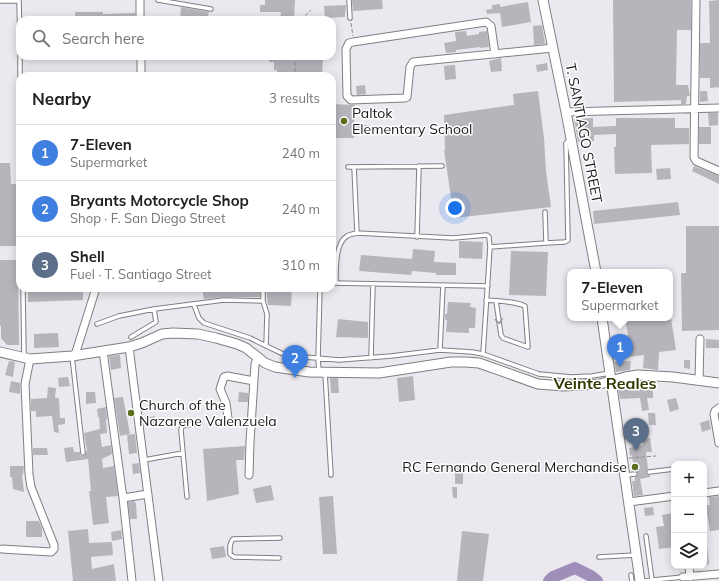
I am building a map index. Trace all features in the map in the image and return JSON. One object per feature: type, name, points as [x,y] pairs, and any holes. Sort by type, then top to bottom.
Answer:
[{"type":"street","points":[[140,0],[140,16]]},
{"type":"street","name":"T. SANTIAGO STREET","points":[[543,0],[595,269]]},
{"type":"street","points":[[696,0],[694,157],[696,161],[719,171]]},
{"type":"street","points":[[495,54],[491,26],[486,22],[349,43],[346,49],[347,96],[351,100],[408,97],[410,67],[413,62],[495,54],[553,48]]},
{"type":"street","points":[[141,60],[141,72]]},
{"type":"street","points":[[566,112],[719,108]]},
{"type":"street","points":[[73,355],[95,292]]},
{"type":"street","points":[[602,321],[640,581]]},
{"type":"street","points":[[0,352],[27,359],[73,355],[129,347],[162,334],[198,334],[238,344],[265,363],[275,367],[322,373],[379,373],[451,362],[465,362],[479,363],[538,384],[564,386],[611,377],[648,374],[719,383]]},
{"type":"street","points":[[699,381],[700,339]]},
{"type":"street","points":[[129,347],[159,581]]},
{"type":"street","points":[[103,351],[123,498],[132,581]]},
{"type":"street","points":[[249,475],[255,364],[258,357]]},
{"type":"street","points":[[2,549],[51,552],[54,549],[54,545],[31,487],[29,474],[25,384],[27,359]]},
{"type":"street","points":[[228,418],[226,403],[220,389],[224,377],[227,376],[254,381]]},
{"type":"street","points":[[716,411],[719,443]]},
{"type":"street","points":[[707,493],[719,491]]},
{"type":"street","points":[[123,498],[148,494]]},
{"type":"street","points":[[629,502],[671,496]]},
{"type":"street","points":[[688,569],[687,577],[719,574]]},
{"type":"lane","points":[[0,1],[19,0],[19,16]]},
{"type":"lane","points":[[158,0],[212,9]]},
{"type":"lane","points":[[349,0],[350,18]]},
{"type":"lane","points":[[20,60],[20,72]]},
{"type":"lane","points":[[490,247],[565,242],[568,240],[566,143],[571,140]]},
{"type":"lane","points":[[417,237],[419,166]]},
{"type":"lane","points":[[348,167],[442,166]]},
{"type":"lane","points":[[354,167],[357,233]]},
{"type":"lane","points":[[545,212],[546,243]]},
{"type":"lane","points":[[336,268],[339,245],[348,236],[357,233],[453,238],[487,235],[489,237],[490,247],[483,354]]},
{"type":"lane","points":[[336,283],[488,286]]},
{"type":"lane","points":[[371,358],[373,284]]},
{"type":"lane","points":[[440,350],[443,285]]},
{"type":"lane","points":[[23,292],[27,359]]},
{"type":"lane","points":[[263,292],[263,301],[267,314],[266,346]]},
{"type":"lane","points":[[320,292],[318,359],[322,373],[331,475]]},
{"type":"lane","points":[[97,324],[119,316],[154,309],[224,300],[263,301]]},
{"type":"lane","points":[[486,300],[496,301],[523,304],[526,307],[529,346],[527,347],[503,338],[501,335],[496,301]]},
{"type":"lane","points":[[194,305],[199,318],[204,323],[250,338],[283,354],[318,359],[339,360],[440,350],[472,352],[483,354],[539,374],[600,380]]},
{"type":"lane","points":[[131,337],[156,322],[154,309]]},
{"type":"lane","points":[[73,355],[83,453]]},
{"type":"lane","points":[[187,497],[180,430],[182,426],[200,423]]},
{"type":"lane","points":[[144,460],[183,453]]},
{"type":"lane","points":[[649,472],[671,469]]},
{"type":"lane","points":[[625,475],[635,474]]},
{"type":"lane","points":[[646,536],[652,580]]},
{"type":"lane","points":[[280,538],[233,539],[230,543],[230,554],[234,557],[280,558]]},
{"type":"lane","points":[[600,557],[637,555]]},
{"type":"lane","points":[[631,575],[632,581]]},
{"type":"lane","points":[[643,581],[687,577]]},
{"type":"path","points":[[305,16],[311,10]]},
{"type":"path","points":[[350,18],[353,42]]},
{"type":"path","points":[[295,60],[295,72]]},
{"type":"path","points":[[623,459],[656,456]]},
{"type":"building","points":[[265,0],[295,0],[294,16],[280,16],[281,12],[260,12],[260,5],[265,5]]},
{"type":"building","points":[[352,0],[382,0],[383,9],[353,11]]},
{"type":"building","points":[[613,0],[691,0],[691,30],[677,30],[676,85],[688,85],[690,96],[687,96],[686,104],[681,104],[681,100],[614,102]]},
{"type":"building","points":[[719,0],[719,87],[710,88],[710,78],[700,78],[700,43],[710,43],[709,1]]},
{"type":"building","points":[[528,2],[531,22],[502,27],[500,13],[487,14],[486,10],[492,9],[492,5],[500,4],[500,7]]},
{"type":"building","points":[[346,5],[345,17],[325,16],[324,6]]},
{"type":"building","points":[[181,7],[209,12],[208,16],[180,16]]},
{"type":"building","points":[[75,12],[103,12],[103,14],[135,13],[135,16],[75,16]]},
{"type":"building","points":[[542,25],[545,44],[534,45],[533,26]]},
{"type":"building","points":[[466,31],[467,36],[487,31],[489,47],[456,50],[456,52],[446,53],[444,43],[456,41],[455,32]]},
{"type":"building","points":[[501,58],[502,71],[491,72],[489,61]]},
{"type":"building","points":[[269,60],[323,60],[322,72],[277,72],[277,70],[274,70],[274,62],[269,62]]},
{"type":"building","points":[[547,63],[548,70],[537,72],[536,65]]},
{"type":"building","points":[[455,65],[456,79],[445,80],[444,66]]},
{"type":"building","points":[[365,85],[366,94],[357,95],[356,86]]},
{"type":"building","points":[[538,91],[551,207],[454,218],[444,150],[444,115],[514,105],[513,94]]},
{"type":"building","points":[[700,91],[707,91],[708,101],[700,102]]},
{"type":"building","name":"Paltok Elementary School","points":[[336,104],[355,105],[354,125],[369,125],[370,134],[354,135],[354,138],[336,138]]},
{"type":"building","points":[[708,113],[718,113],[718,125],[709,126]]},
{"type":"building","points":[[593,118],[593,127],[616,126],[616,118],[675,118],[675,128],[689,128],[689,144],[651,145],[652,173],[615,174],[614,147],[616,147],[616,134],[594,135],[594,141],[578,142],[574,119]]},
{"type":"building","points":[[699,127],[711,127],[711,144],[699,144]]},
{"type":"building","points":[[0,163],[10,163],[11,184],[16,184],[16,246],[0,246]]},
{"type":"building","points":[[694,166],[719,176],[719,184],[692,171]]},
{"type":"building","points":[[670,168],[671,179],[657,180],[656,169]]},
{"type":"building","points":[[678,202],[680,215],[594,224],[593,211]]},
{"type":"building","points":[[686,226],[719,226],[719,330],[682,331],[681,273],[686,273]]},
{"type":"building","points":[[459,241],[483,242],[482,259],[459,258]]},
{"type":"building","points":[[413,249],[435,251],[434,262],[456,263],[456,275],[436,275],[436,273],[412,271],[411,275],[359,271],[361,255],[412,259]]},
{"type":"building","points":[[511,251],[548,252],[546,296],[509,295]]},
{"type":"building","points":[[0,260],[16,260],[16,292],[18,292],[19,345],[7,345],[1,338]]},
{"type":"building","points":[[28,292],[83,292],[83,300],[28,302]]},
{"type":"building","points":[[203,292],[260,292],[260,297],[224,297],[204,299]]},
{"type":"building","points":[[266,292],[292,292],[291,306],[268,305]]},
{"type":"building","points":[[448,302],[471,303],[470,307],[476,308],[475,328],[469,328],[469,333],[446,332],[447,320],[445,320],[445,314],[447,314]]},
{"type":"building","points":[[338,319],[368,322],[368,338],[336,337]]},
{"type":"building","points":[[626,321],[671,321],[676,350],[659,352],[658,370],[643,368],[644,355],[629,357],[625,336],[628,335]]},
{"type":"building","points":[[58,333],[59,347],[34,348],[34,334]]},
{"type":"building","points":[[706,339],[719,340],[719,348],[706,348]]},
{"type":"building","points":[[120,355],[121,368],[111,370],[109,356]]},
{"type":"building","points":[[684,360],[690,360],[690,369],[684,368]]},
{"type":"building","points":[[9,361],[15,362],[13,377],[5,375]]},
{"type":"building","points":[[631,361],[630,370],[616,372],[614,362]]},
{"type":"building","points":[[413,376],[415,400],[399,402],[397,378]]},
{"type":"building","points":[[68,377],[70,386],[59,387],[58,378]]},
{"type":"building","points":[[330,378],[338,378],[339,393],[331,393]]},
{"type":"building","points":[[11,381],[20,383],[20,394],[9,392]]},
{"type":"building","points":[[48,387],[56,388],[55,398],[59,398],[60,418],[65,418],[65,424],[58,425],[59,433],[54,432],[52,416],[36,417],[36,411],[31,411],[31,399],[47,398]]},
{"type":"building","points":[[653,387],[653,398],[647,398],[649,410],[642,411],[640,398],[620,399],[618,388]]},
{"type":"building","points":[[86,392],[95,392],[96,403],[86,404]]},
{"type":"building","points":[[239,392],[248,393],[248,402],[238,402]]},
{"type":"building","points":[[123,397],[130,434],[120,436],[114,398]]},
{"type":"building","points":[[676,398],[679,409],[670,412],[667,400]]},
{"type":"building","points":[[106,407],[107,433],[100,434],[102,447],[111,445],[112,454],[102,459],[103,468],[114,466],[118,496],[106,497],[109,523],[93,525],[89,491],[91,491],[88,459],[66,462],[64,448],[73,447],[74,452],[80,452],[81,456],[85,455],[87,451],[84,433],[100,429],[97,409]]},
{"type":"building","points":[[648,413],[655,413],[656,425],[649,425]]},
{"type":"building","points":[[155,416],[156,425],[146,426],[145,418]]},
{"type":"building","points":[[709,420],[711,429],[702,432],[700,423]]},
{"type":"building","points":[[643,425],[645,435],[639,436],[638,426]]},
{"type":"building","points":[[135,434],[137,453],[129,454],[127,435]]},
{"type":"building","points":[[650,438],[652,452],[646,452],[648,469],[646,472],[650,475],[650,477],[640,479],[643,495],[634,496],[632,481],[635,481],[635,477],[638,474],[634,471],[632,455],[630,456],[629,448],[643,445],[643,439]]},
{"type":"building","points":[[245,446],[244,460],[236,460],[239,494],[207,501],[203,449]]},
{"type":"building","points":[[33,448],[47,448],[48,455],[33,455]]},
{"type":"building","points":[[139,463],[140,473],[133,474],[132,464]]},
{"type":"building","points":[[10,466],[24,466],[22,475],[24,492],[13,489],[12,477],[10,477]]},
{"type":"building","points":[[455,466],[463,466],[463,484],[455,484]]},
{"type":"building","points":[[271,485],[274,500],[256,503],[253,489]]},
{"type":"building","points":[[452,487],[457,487],[457,498],[453,498]]},
{"type":"building","points":[[333,496],[337,554],[323,554],[319,497]]},
{"type":"building","points":[[719,496],[719,530],[710,531],[707,513],[707,505],[710,505],[709,497]]},
{"type":"building","points":[[134,501],[136,503],[137,519],[130,519],[128,502]]},
{"type":"building","points":[[653,507],[654,515],[645,516],[644,508]]},
{"type":"building","points":[[671,514],[671,547],[659,549],[656,527],[664,526],[662,515]]},
{"type":"building","points":[[26,521],[39,521],[42,529],[42,537],[26,537]]},
{"type":"building","points":[[88,529],[89,543],[112,542],[113,555],[91,557],[92,569],[114,564],[116,581],[73,581],[68,531]]},
{"type":"building","points":[[121,530],[122,539],[112,541],[111,532]]},
{"type":"building","points":[[462,531],[489,534],[483,581],[457,581]]},
{"type":"building","points":[[224,546],[226,557],[212,559],[210,548]]},
{"type":"building","points":[[707,548],[709,564],[707,564]]},
{"type":"waterway","points":[[549,581],[553,577],[575,568],[591,576],[597,581]]},
{"type":"place","name":"Paltok Elementary School","points":[[344,121]]},
{"type":"place","name":"7-Eleven","points":[[620,367]]},
{"type":"place","name":"Bryants Motorcycle Shop","points":[[295,378]]},
{"type":"place","name":"Church of the Nazarene Valenzuela","points":[[131,413]]},
{"type":"place","name":"Shell","points":[[636,451]]},
{"type":"place","name":"RC Fernando General Merchandise","points":[[635,467]]},
{"type":"district","name":"Veinte Reales","points":[[605,383]]}]
